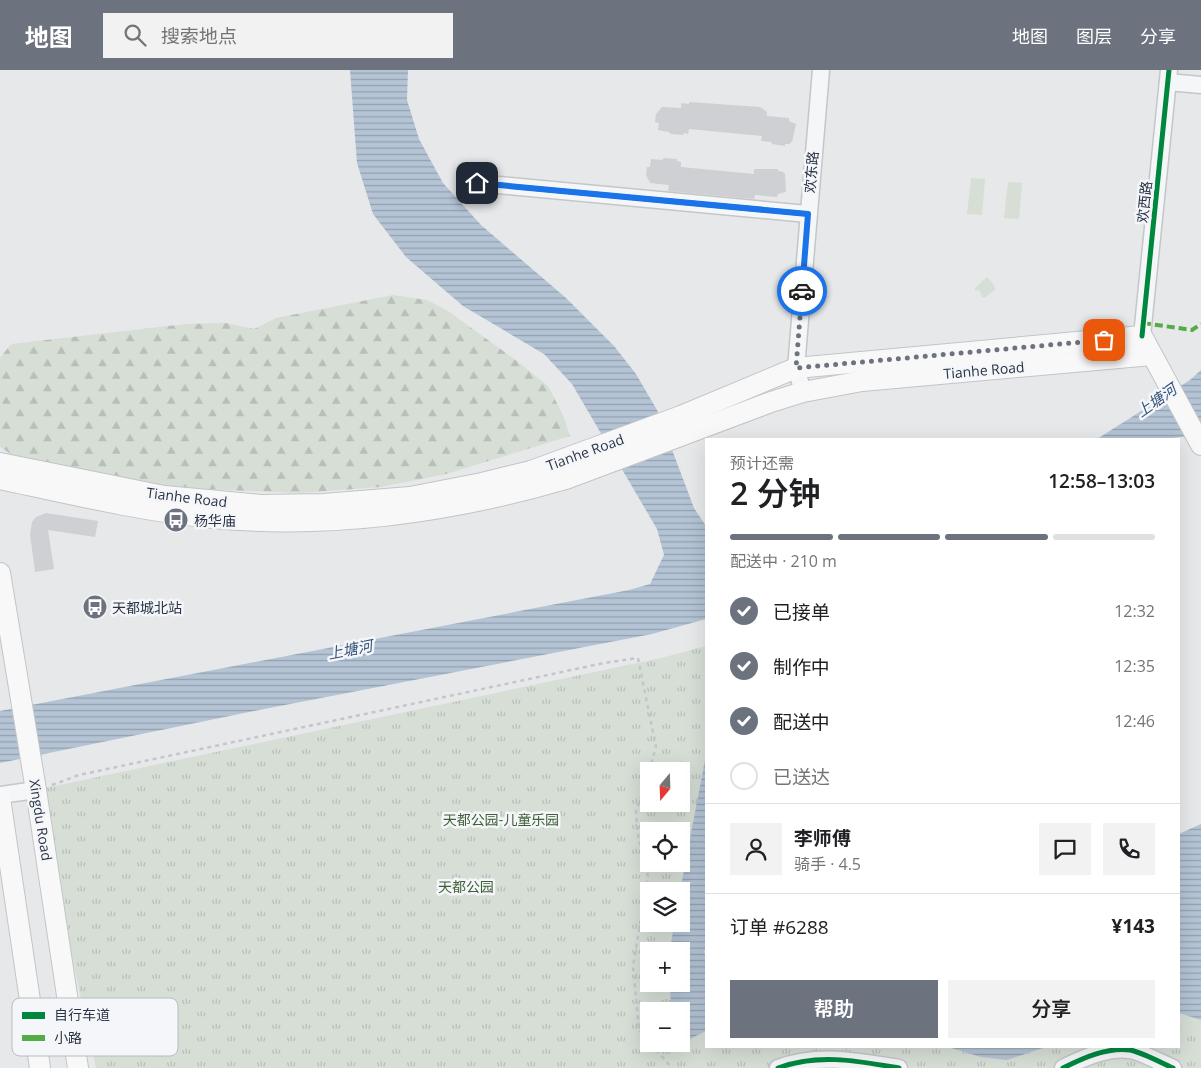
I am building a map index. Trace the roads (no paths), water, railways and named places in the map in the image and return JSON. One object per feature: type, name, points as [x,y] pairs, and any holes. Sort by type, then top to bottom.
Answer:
[{"type":"main road","points":[[1142,336],[1200,444]]},
{"type":"main road","name":"Tianhe Road","points":[[0,479],[155,510],[212,518],[275,521],[343,519],[452,506],[532,489],[566,479],[686,424],[796,368],[1142,336]]},
{"type":"main road","name":"Tianhe Road","points":[[0,463],[164,496],[261,505],[315,504],[410,497],[531,471],[686,424],[804,392],[862,381],[1152,355]]},
{"type":"main road","name":"Xingdu Road","points":[[0,573],[36,785],[68,998]]},
{"type":"main road","points":[[0,797],[30,998]]},
{"type":"street","name":"欢东路","points":[[804,392],[796,368],[821,70]]},
{"type":"street","points":[[1168,76],[1201,85]]},
{"type":"street","name":"欢西路","points":[[1142,336],[1168,76]]},
{"type":"street","points":[[477,183],[808,214]]},
{"type":"street","points":[[0,797],[36,785]]},
{"type":"street","points":[[1063,1068],[1084,1058],[1107,1052],[1131,1050],[1173,1068]]},
{"type":"street","points":[[778,1068],[795,1062],[824,1058],[899,1068]]},
{"type":"water","name":"上塘河","points":[[350,70],[408,70],[407,100],[419,139],[443,183],[481,225],[566,298],[614,346],[636,374],[657,410],[694,508],[705,524],[705,619],[652,634],[254,711],[0,763],[0,711],[629,590],[650,584],[664,555],[657,529],[572,384],[544,354],[463,306],[406,257],[373,214],[357,163]]},
{"type":"water","points":[[1201,370],[1201,432],[1198,435],[1172,438],[1099,438],[1190,380]]},
{"type":"water","points":[[705,760],[705,1032],[690,1039],[690,1002],[671,1002],[670,992],[690,992],[690,942],[671,942],[673,932],[690,932],[690,882],[682,882],[684,872],[690,872],[690,839]]},
{"type":"water","points":[[1201,824],[1201,1020],[1180,1013],[1180,834]]},
{"type":"water","points":[[952,1048],[1043,1048],[1007,1060],[981,1057]]},
{"type":"place","name":"杨华庙","points":[[176,520]]},
{"type":"place","name":"天都城北站","points":[[95,607]]},
{"type":"park label","name":"天都公园-儿童乐园","points":[[501,819]]},
{"type":"park label","name":"天都公园","points":[[466,886]]}]
